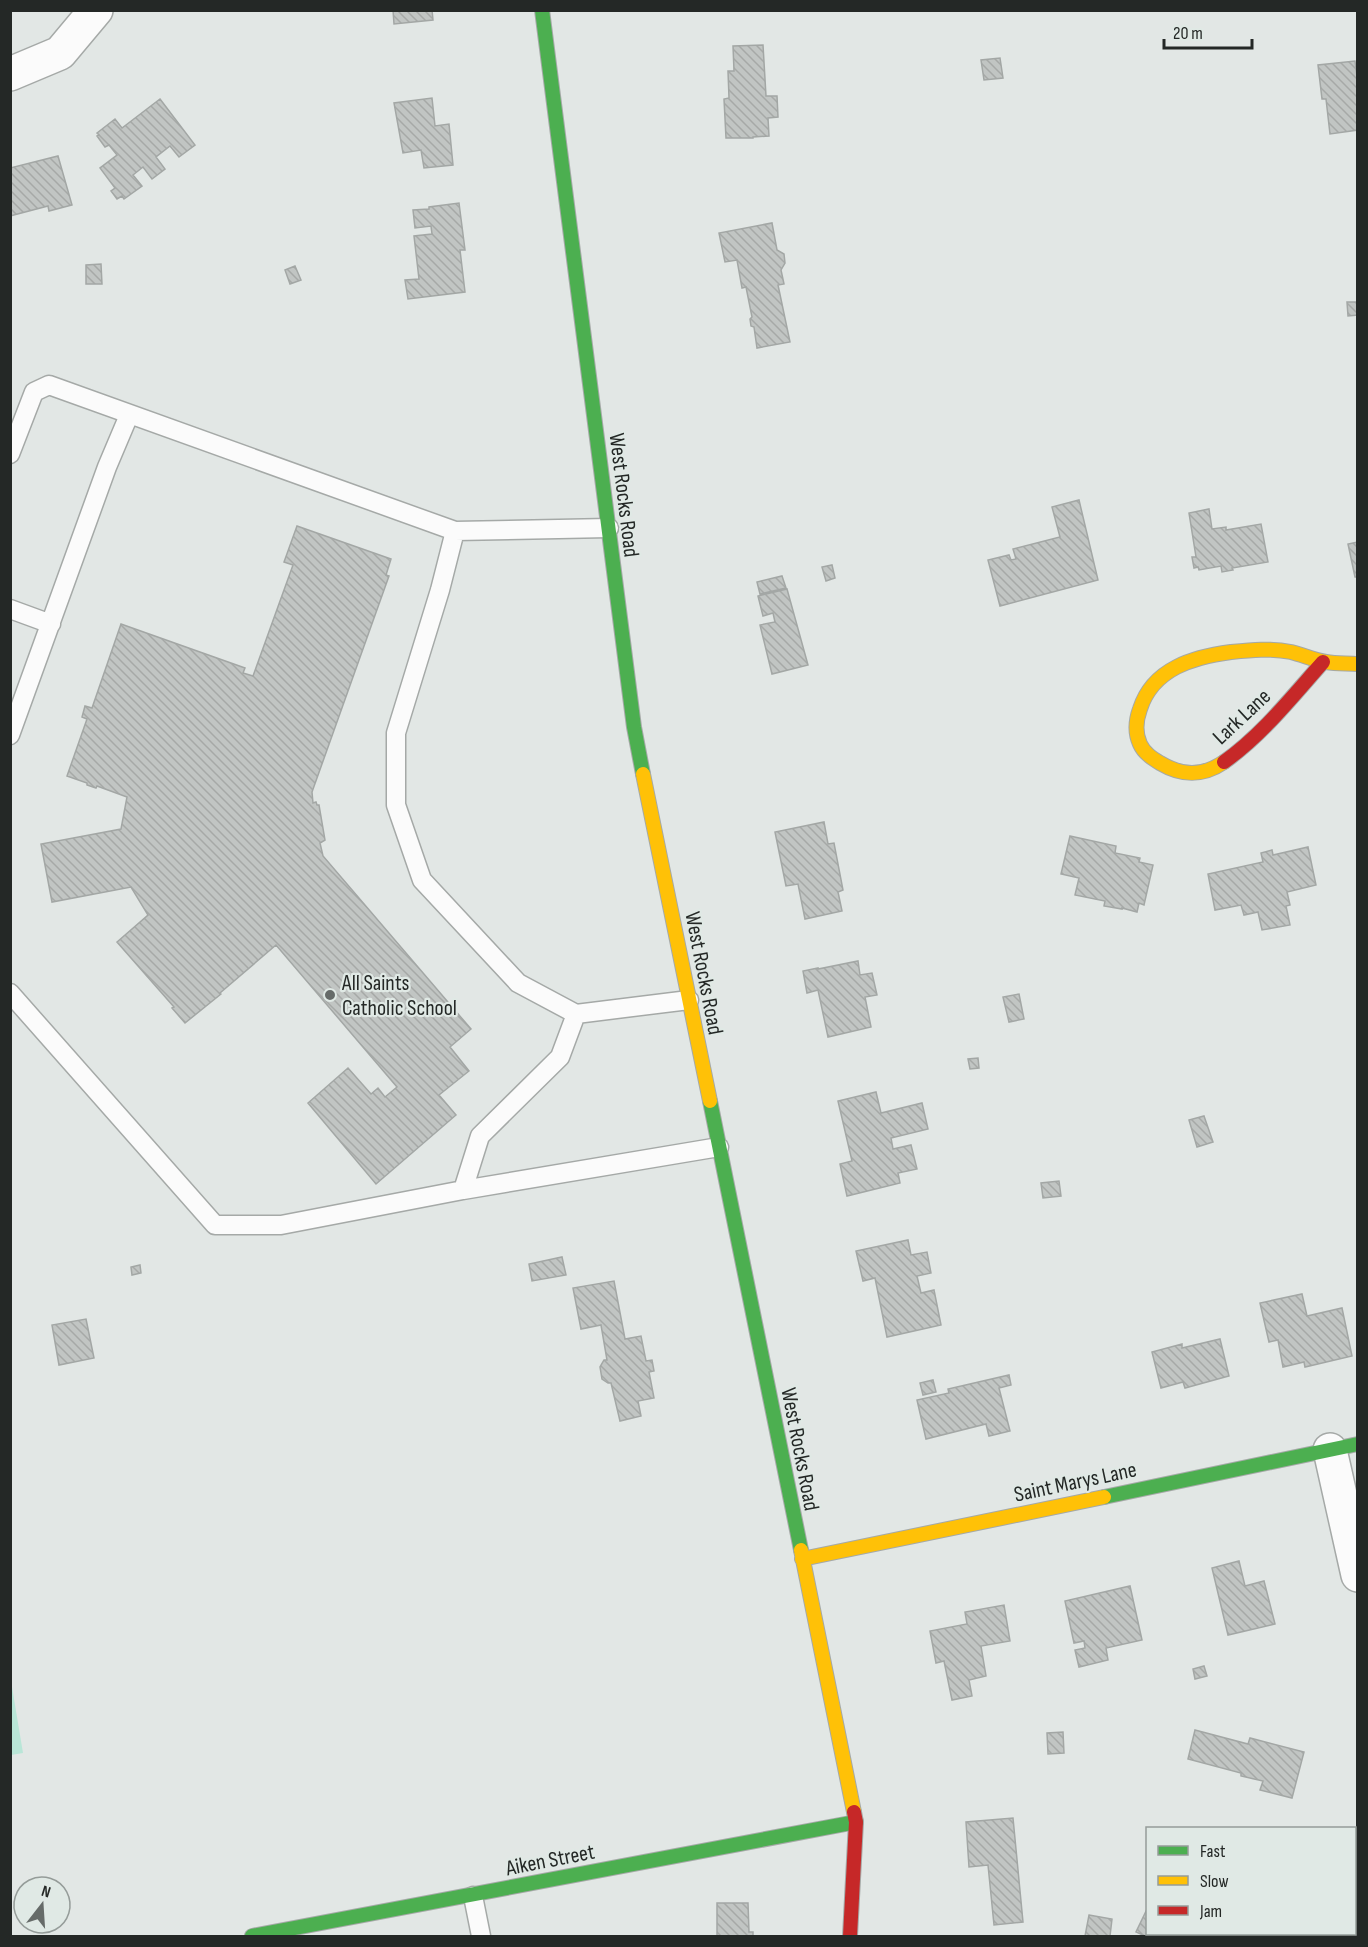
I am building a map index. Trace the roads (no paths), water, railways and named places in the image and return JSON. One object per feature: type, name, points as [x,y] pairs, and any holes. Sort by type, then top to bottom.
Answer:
[{"type":"main road","name":"West Rocks Road","points":[[542,10],[634,727],[856,1822],[850,1936]]},
{"type":"main road","name":"Lark Lane","points":[[1323,662],[1272,719],[1230,758],[1207,771],[1189,775],[1170,770],[1151,757],[1139,743],[1136,728],[1139,709],[1148,690],[1163,675],[1182,664],[1211,656],[1272,649],[1304,654],[1323,662],[1358,664]]},
{"type":"main road","name":"Saint Marys Lane","points":[[802,1559],[1344,1447]]},
{"type":"main road","name":"Aiken Street","points":[[252,1936],[300,1932],[856,1822]]},
{"type":"street","points":[[10,75],[60,53],[96,10]]},
{"type":"street","points":[[1344,1447],[1358,1575]]},
{"type":"lane","points":[[10,454],[34,392],[49,385],[455,531],[609,528]]},
{"type":"lane","points":[[10,735],[107,467],[129,415]]},
{"type":"lane","points":[[455,531],[440,590],[396,733],[396,805],[422,880],[518,983],[576,1014],[689,1000]]},
{"type":"lane","points":[[10,609],[51,624]]},
{"type":"lane","points":[[10,993],[215,1225],[281,1225],[463,1190],[719,1146]]},
{"type":"lane","points":[[463,1190],[480,1136],[560,1057],[576,1014]]},
{"type":"lane","points":[[473,1896],[481,1936]]},
{"type":"place","name":"All Saints Catholic School","points":[[330,995]]}]
